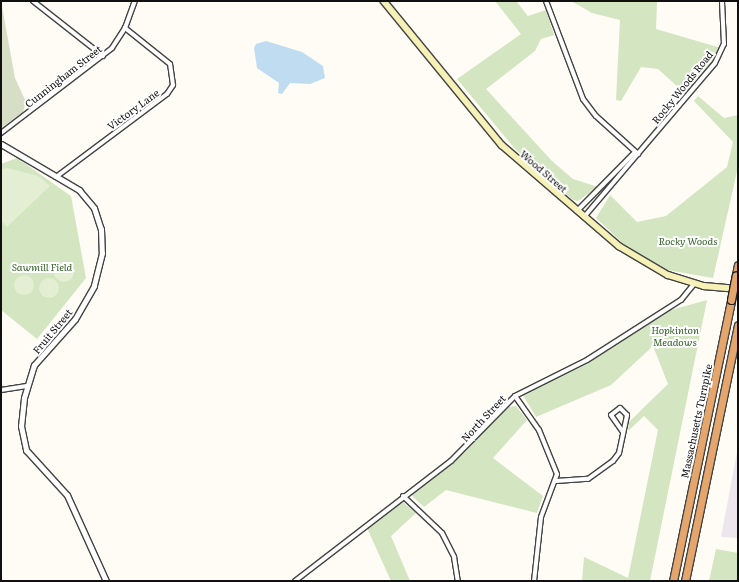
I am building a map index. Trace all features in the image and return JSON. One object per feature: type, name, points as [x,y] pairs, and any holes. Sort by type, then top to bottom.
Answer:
[{"type":"highway","name":"Massachusetts Turnpike","points":[[673,581],[738,265]]},
{"type":"highway","points":[[685,581],[738,326]]},
{"type":"main road","name":"Wood Street","points":[[384,1],[502,145],[584,217],[642,263],[694,284],[738,289]]},
{"type":"street","points":[[33,1],[103,56]]},
{"type":"street","name":"Cunningham Street","points":[[1,133],[103,56],[125,28],[136,1]]},
{"type":"street","points":[[546,1],[583,99],[637,153]]},
{"type":"street","name":"Rocky Woods Road","points":[[584,217],[718,58],[725,30],[722,1]]},
{"type":"street","name":"Victory Lane","points":[[56,177],[167,94],[173,85],[170,64],[125,28]]},
{"type":"street","name":"Fruit Street","points":[[1,144],[79,190],[94,208],[101,229],[102,253],[87,299],[34,365],[27,386],[21,426],[26,450],[67,495],[106,581]]},
{"type":"street","name":"Rocky Woods Road","points":[[577,211],[637,153]]},
{"type":"street","name":"North Street","points":[[295,581],[470,445],[514,396],[587,360],[681,300],[694,284]]},
{"type":"street","points":[[1,390],[27,386]]},
{"type":"street","points":[[514,396],[539,430],[556,465],[556,481],[541,518],[534,581]]},
{"type":"street","points":[[556,481],[576,481],[598,474],[619,453],[627,414],[620,408],[611,415],[623,432]]},
{"type":"street","points":[[403,496],[442,533],[454,557],[458,581]]},
{"type":"shaded area","points":[[738,447],[738,538],[721,537]]},
{"type":"green space","points":[[1,1],[15,78],[26,102],[23,112],[1,128]]},
{"type":"green space","points":[[495,1],[516,1],[528,16],[546,10],[554,35],[541,39],[535,51],[486,89],[552,161],[573,179],[598,187],[578,201],[573,200],[515,149],[457,79],[521,34]]},
{"type":"green space","points":[[571,1],[657,1],[656,29],[721,48],[718,58],[687,95],[658,69],[641,67],[621,101],[616,100],[620,20],[592,13]]},
{"type":"green space","name":"Rocky Woods","points":[[698,96],[724,118],[738,115],[738,167],[713,278],[667,270],[630,250],[596,218],[610,195],[637,222],[666,216],[727,167],[733,142],[694,101]]},
{"type":"green space","name":"Sawmill Field","points":[[17,158],[71,196],[86,278],[37,339],[1,310],[1,164]]},
{"type":"green space","points":[[8,168],[38,176],[50,186],[7,227],[1,221],[1,169]]},
{"type":"green space","points":[[64,262],[71,265],[74,272],[71,279],[64,282],[57,279],[54,272],[57,265]]},
{"type":"green space","points":[[24,275],[31,278],[34,285],[31,292],[24,295],[17,292],[14,285],[17,278]]},
{"type":"green space","points":[[49,278],[56,281],[59,288],[56,295],[49,298],[42,295],[39,288],[42,281]]},
{"type":"green space","name":"Hopkinton Meadows","points":[[707,300],[650,581],[582,581],[584,557],[628,578],[658,430],[644,416],[628,431],[629,422],[668,384],[653,346],[611,385],[536,417],[523,395],[587,364],[664,312]]},
{"type":"green space","points":[[516,406],[527,420],[493,458],[543,496],[537,513],[446,490],[424,507],[414,498],[412,494],[465,452],[507,407]]},
{"type":"green space","points":[[403,502],[416,513],[391,536],[410,581],[391,581],[367,528]]},
{"type":"green space","points":[[716,549],[738,553],[738,581],[709,581]]},
{"type":"water","points":[[266,41],[302,52],[323,66],[325,78],[310,84],[290,83],[282,94],[278,93],[279,83],[257,68],[254,48],[256,44]]}]
